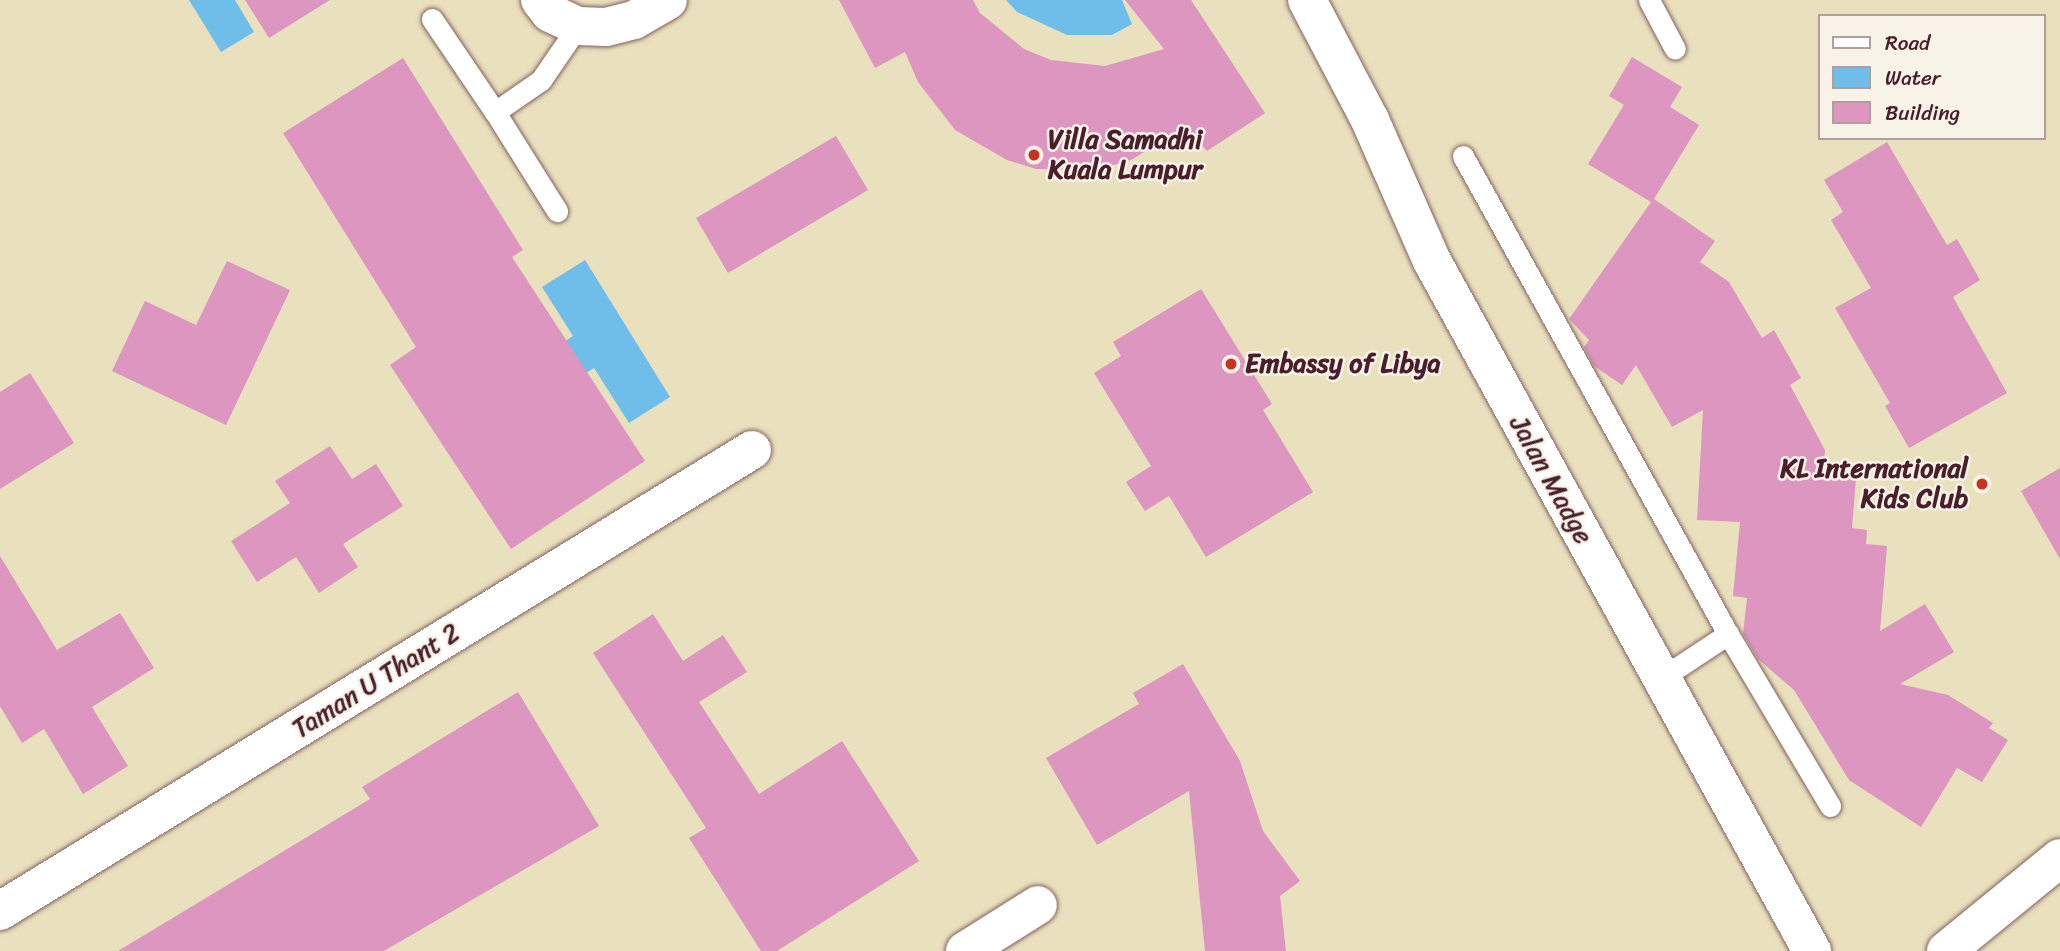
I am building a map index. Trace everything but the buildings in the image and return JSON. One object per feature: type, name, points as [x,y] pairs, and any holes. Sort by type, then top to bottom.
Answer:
[{"type":"street","points":[[540,0],[550,13],[578,26],[606,27],[634,20],[668,0]]},
{"type":"street","name":"Jalan Madge","points":[[1307,0],[1370,120],[1432,261],[1812,951]]},
{"type":"street","name":"Taman U Thant 2","points":[[0,911],[752,450]]},
{"type":"street","points":[[1946,951],[2060,858]]},
{"type":"street","points":[[965,951],[1038,905]]},
{"type":"lane","points":[[1649,0],[1675,49]]},
{"type":"lane","points":[[432,19],[557,211]]},
{"type":"lane","points":[[495,112],[541,80],[578,26]]},
{"type":"lane","points":[[1463,156],[1728,634],[1829,806]]},
{"type":"lane","points":[[1660,679],[1728,634]]},
{"type":"water","points":[[189,0],[235,0],[254,32],[221,52]]},
{"type":"water","points":[[1006,0],[1122,0],[1132,24],[1112,35],[1067,35],[1017,12]]},
{"type":"water","points":[[585,260],[670,397],[629,423],[594,368],[569,384],[549,352],[573,336],[542,287]]},
{"type":"place","name":"Villa Samadhi Kuala Lumpur","points":[[1034,155]]},
{"type":"place","name":"Embassy of Libya","points":[[1231,364]]},
{"type":"place","name":"KL International Kids Club","points":[[1982,484]]}]
